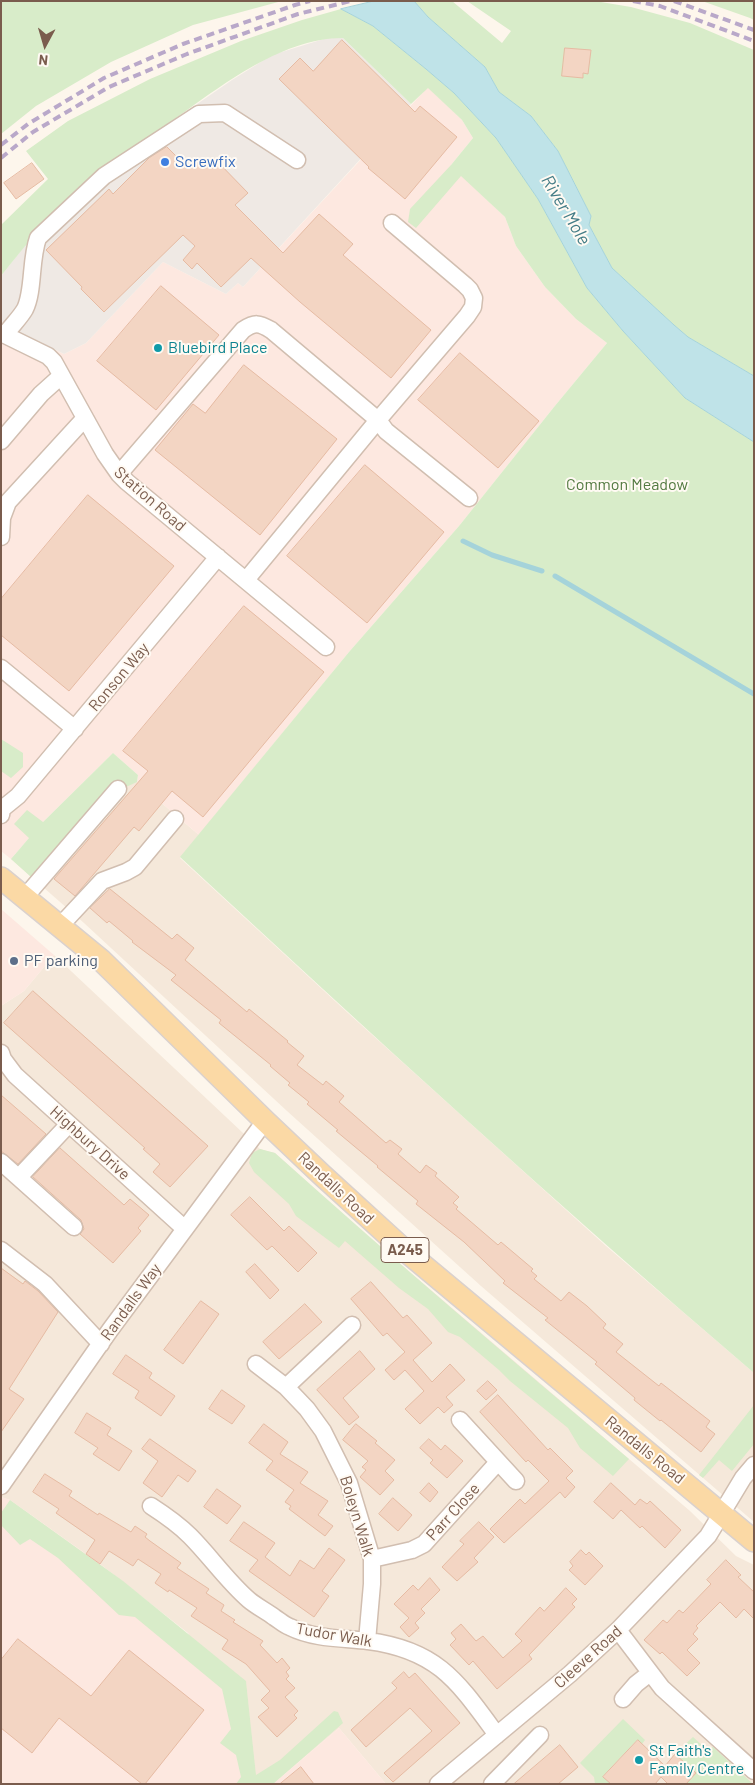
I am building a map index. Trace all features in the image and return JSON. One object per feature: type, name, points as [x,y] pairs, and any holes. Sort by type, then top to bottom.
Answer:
[{"type":"main road","name":"Randalls Road","points":[[1,878],[101,960],[328,1182],[401,1247],[754,1541]]},
{"type":"street","points":[[3,334],[25,309],[34,251],[38,238],[104,176],[200,114],[225,113],[297,160]]},
{"type":"street","points":[[246,580],[473,307],[474,298],[470,290],[392,224]]},
{"type":"street","points":[[119,474],[243,330],[251,325],[261,324],[271,330],[378,420],[386,431],[469,498]]},
{"type":"street","name":"Station Road","points":[[3,334],[48,356],[54,362],[105,454],[119,474],[326,647]]},
{"type":"street","points":[[1,441],[40,394],[61,376]]},
{"type":"street","points":[[1,537],[2,518],[8,502],[85,418]]},
{"type":"street","name":"Ronson Way","points":[[1,816],[2,809],[18,796],[218,557]]},
{"type":"street","points":[[1,668],[75,729]]},
{"type":"street","points":[[25,897],[118,789]]},
{"type":"street","points":[[60,926],[102,881],[135,867],[175,819]]},
{"type":"street","name":"Highbury Drive","points":[[1,1052],[15,1075],[184,1228]]},
{"type":"street","name":"Randalls Way","points":[[2,1484],[184,1228],[265,1121]]},
{"type":"street","points":[[19,1177],[69,1124]]},
{"type":"street","points":[[1,1162],[74,1227]]},
{"type":"street","points":[[1,1250],[46,1284],[71,1309],[101,1344]]},
{"type":"street","points":[[286,1386],[352,1325]]},
{"type":"street","name":"Boleyn Walk","points":[[256,1364],[286,1386],[307,1410],[323,1431],[349,1483],[372,1559],[372,1584],[367,1641]]},
{"type":"street","points":[[460,1420],[516,1481]]},
{"type":"street","name":"Parr Close","points":[[372,1559],[412,1550],[424,1544],[498,1462]]},
{"type":"street","name":"Cleeve Road","points":[[442,1783],[570,1674],[618,1630],[708,1536],[743,1478],[754,1465]]},
{"type":"street","name":"Tudor Walk","points":[[151,1506],[175,1522],[190,1536],[249,1600],[290,1628],[339,1639],[394,1645],[417,1654],[436,1665],[453,1679],[497,1735]]},
{"type":"street","points":[[618,1630],[662,1688],[754,1771]]},
{"type":"street","points":[[623,1699],[636,1684],[650,1673]]},
{"type":"street","points":[[492,1784],[540,1735]]},
{"type":"shaded area","points":[[327,38],[343,38],[411,104],[243,287],[238,283],[226,294],[163,262],[86,343],[64,354],[1,323],[1,276],[34,234],[97,173],[232,80],[272,55]]},
{"type":"shaded area","points":[[428,87],[462,120],[473,138],[451,165],[505,217],[516,246],[545,287],[576,319],[607,343],[459,526],[349,652],[199,835],[137,782],[138,775],[113,753],[43,822],[11,859],[1,851],[1,744],[4,741],[1,739],[1,323],[64,354],[86,343],[163,262],[226,294],[238,283],[243,287]]},
{"type":"shaded area","points":[[113,753],[137,782],[199,835],[180,858],[606,1246],[754,1373],[754,1522],[481,1286],[287,1111],[84,923],[11,859]]},
{"type":"shaded area","points":[[1,909],[54,955],[24,991],[1,1006]]},
{"type":"shaded area","points":[[54,955],[260,1149],[275,1153],[364,1233],[690,1511],[736,1556],[754,1565],[754,1784],[386,1784],[339,1728],[273,1784],[256,1775],[188,1633],[100,1564],[10,1500],[1,1497],[1,1006],[24,991]]},
{"type":"shaded area","points":[[1,1497],[10,1500],[100,1564],[246,1681],[256,1775],[265,1784],[1,1784]]},
{"type":"shaded area","points":[[339,1728],[386,1784],[273,1784]]},
{"type":"green space","points":[[1,1],[282,1],[193,25],[111,62],[36,106],[1,134]]},
{"type":"green space","points":[[414,1],[452,1],[502,43],[511,31],[467,1],[595,1],[631,7],[690,23],[754,50],[754,376],[688,337],[612,268],[589,225],[591,216],[558,151],[531,116],[499,92],[485,67],[428,17]]},
{"type":"green space","points":[[702,1],[754,1],[754,20],[750,18]]},
{"type":"green space","name":"Common Meadow","points":[[341,9],[373,26],[454,93],[496,138],[538,199],[587,288],[623,331],[685,398],[754,442],[754,1373],[536,1182],[180,857],[349,652],[459,526],[607,343],[576,319],[545,287],[516,246],[505,217],[461,176],[416,228],[408,222],[410,209],[473,138],[462,120],[428,88],[411,104],[343,38],[319,40],[295,47],[249,68],[105,166],[58,209],[1,276],[1,225],[48,179],[26,151],[68,121],[150,79],[241,41]]},
{"type":"green space","points":[[1,739],[23,753],[23,767],[11,778],[1,771]]},
{"type":"green space","points":[[113,753],[138,775],[137,782],[126,787],[117,781],[31,877],[11,859],[29,838],[14,824],[27,810],[43,822]]},
{"type":"green space","points":[[260,1149],[275,1153],[450,1307],[629,1459],[613,1476],[580,1448],[568,1428],[460,1337],[448,1332],[428,1309],[399,1288],[345,1241],[339,1248],[296,1216],[289,1204],[254,1172],[249,1163],[252,1153]]},
{"type":"green space","points":[[754,1405],[754,1444],[732,1471],[719,1460],[703,1478],[699,1475]]},
{"type":"green space","points":[[10,1500],[123,1581],[246,1681],[256,1775],[280,1760],[334,1711],[338,1712],[343,1723],[273,1784],[236,1784],[241,1777],[236,1755],[220,1743],[231,1729],[222,1689],[135,1617],[119,1615],[58,1558],[30,1539],[20,1545],[1,1525],[1,1513]]},
{"type":"green space","points":[[623,1719],[645,1740],[642,1744],[637,1740],[603,1776],[611,1784],[595,1784],[594,1777],[580,1763]]},
{"type":"green space","points":[[693,1737],[705,1748],[713,1747],[753,1784],[686,1784],[695,1773],[675,1754]]},
{"type":"water","name":"River Mole","points":[[374,1],[414,1],[428,17],[485,67],[499,92],[531,116],[558,151],[591,216],[589,225],[612,268],[688,337],[754,376],[754,442],[685,398],[623,331],[587,288],[538,199],[496,138],[454,93],[373,26],[341,9]]},
{"type":"building","points":[[342,40],[415,112],[420,106],[457,137],[405,199],[368,168],[279,79],[300,58],[313,71]]},
{"type":"building","points":[[565,48],[591,50],[588,74],[583,73],[583,78],[562,76]]},
{"type":"building","points":[[167,147],[187,167],[196,157],[205,166],[214,158],[248,193],[235,205],[283,253],[319,214],[353,244],[343,255],[431,330],[391,378],[300,302],[251,258],[221,287],[197,263],[192,269],[183,260],[195,246],[183,235],[104,312],[81,289],[82,287],[46,250],[109,189],[113,194],[149,158]]},
{"type":"building","points":[[32,163],[44,179],[16,199],[4,183]]},
{"type":"building","name":"Bluebird Place","points":[[161,286],[219,335],[156,410],[97,361]]},
{"type":"building","points":[[460,353],[539,421],[498,468],[418,400]]},
{"type":"building","points":[[244,365],[337,439],[260,535],[155,450],[193,404],[205,413]]},
{"type":"building","points":[[365,465],[444,532],[367,623],[287,556]]},
{"type":"building","points":[[88,495],[174,566],[69,691],[1,635],[1,599]]},
{"type":"building","points":[[244,606],[324,672],[203,817],[172,791],[139,831],[134,827],[75,896],[54,879],[148,771],[123,751]]},
{"type":"building","points":[[110,889],[172,939],[177,934],[194,948],[185,960],[247,1012],[249,1009],[304,1056],[297,1065],[323,1085],[326,1081],[344,1096],[339,1102],[386,1143],[390,1140],[402,1149],[398,1154],[420,1173],[426,1165],[437,1173],[435,1176],[459,1197],[453,1203],[458,1207],[456,1209],[498,1245],[501,1242],[533,1269],[531,1271],[537,1276],[534,1279],[561,1301],[569,1292],[587,1306],[606,1324],[603,1328],[623,1344],[616,1352],[659,1386],[661,1383],[710,1421],[706,1427],[715,1434],[701,1452],[634,1400],[635,1398],[595,1364],[597,1362],[545,1320],[548,1318],[503,1283],[505,1281],[464,1242],[416,1204],[418,1201],[336,1131],[338,1130],[307,1104],[309,1102],[288,1085],[290,1083],[271,1065],[219,1023],[221,1020],[171,980],[176,975],[90,908]]},
{"type":"building","points":[[33,991],[208,1146],[170,1187],[153,1172],[160,1164],[143,1149],[145,1148],[4,1023]]},
{"type":"building","points":[[1,1095],[46,1134],[18,1164],[1,1151]]},
{"type":"building","points":[[60,1148],[124,1205],[130,1199],[149,1215],[138,1228],[141,1231],[113,1263],[80,1234],[84,1229],[81,1220],[33,1177]]},
{"type":"building","points":[[250,1197],[284,1231],[289,1226],[317,1253],[298,1272],[272,1246],[267,1250],[231,1215]]},
{"type":"building","points":[[255,1264],[279,1290],[270,1299],[246,1272]]},
{"type":"building","points":[[1,1268],[23,1284],[25,1281],[38,1291],[58,1312],[9,1389],[24,1399],[1,1432]]},
{"type":"building","points":[[371,1282],[403,1318],[407,1315],[432,1343],[413,1360],[432,1382],[450,1364],[465,1380],[446,1397],[453,1405],[444,1413],[438,1407],[420,1424],[405,1409],[424,1391],[405,1370],[394,1380],[385,1370],[405,1352],[387,1333],[383,1336],[351,1299]]},
{"type":"building","points":[[201,1301],[219,1314],[183,1364],[164,1350]]},
{"type":"building","points":[[305,1304],[322,1322],[279,1359],[263,1342]]},
{"type":"building","points":[[360,1351],[375,1369],[343,1398],[359,1417],[349,1425],[317,1390]]},
{"type":"building","points":[[126,1355],[152,1373],[149,1378],[175,1396],[161,1416],[135,1398],[139,1391],[113,1374]]},
{"type":"building","points":[[488,1381],[497,1390],[486,1400],[477,1391]]},
{"type":"building","points":[[222,1390],[245,1406],[232,1424],[209,1409]]},
{"type":"building","points":[[498,1395],[548,1450],[550,1448],[573,1471],[566,1478],[575,1487],[565,1498],[560,1492],[504,1543],[490,1529],[520,1499],[525,1504],[549,1481],[528,1460],[526,1462],[480,1412]]},
{"type":"building","points":[[87,1413],[111,1428],[107,1435],[132,1451],[119,1471],[93,1454],[98,1448],[75,1433]]},
{"type":"building","points":[[264,1424],[288,1442],[280,1454],[308,1472],[300,1483],[328,1501],[318,1515],[333,1526],[325,1536],[289,1509],[291,1506],[285,1502],[294,1490],[266,1470],[273,1461],[249,1443]]},
{"type":"building","points":[[356,1424],[377,1441],[375,1443],[395,1460],[385,1471],[394,1480],[380,1495],[360,1477],[366,1470],[362,1467],[368,1461],[343,1440]]},
{"type":"building","points":[[150,1439],[196,1471],[188,1482],[178,1475],[162,1497],[143,1483],[158,1461],[142,1449]]},
{"type":"building","points":[[429,1439],[441,1450],[445,1445],[463,1461],[447,1478],[430,1463],[433,1460],[420,1448]]},
{"type":"building","points":[[45,1474],[72,1491],[69,1496],[98,1515],[99,1513],[131,1532],[135,1526],[147,1534],[145,1537],[181,1563],[177,1568],[209,1589],[206,1593],[224,1605],[221,1611],[235,1620],[233,1622],[263,1641],[260,1645],[277,1663],[282,1658],[290,1668],[286,1672],[289,1676],[286,1679],[295,1688],[285,1697],[298,1711],[294,1715],[297,1718],[277,1737],[258,1717],[269,1708],[261,1700],[270,1691],[246,1664],[222,1649],[228,1640],[191,1616],[197,1608],[155,1583],[161,1574],[138,1559],[133,1566],[109,1551],[100,1564],[86,1554],[95,1540],[56,1513],[59,1509],[33,1492]]},
{"type":"building","points":[[429,1483],[438,1492],[430,1502],[420,1493]]},
{"type":"building","points":[[611,1483],[635,1505],[640,1499],[647,1504],[650,1501],[681,1530],[665,1548],[642,1526],[640,1528],[621,1510],[613,1519],[594,1502]]},
{"type":"building","points":[[217,1489],[241,1506],[227,1524],[204,1507]]},
{"type":"building","points":[[393,1498],[412,1515],[398,1531],[379,1514]]},
{"type":"building","points":[[244,1522],[275,1543],[265,1557],[290,1576],[300,1560],[314,1569],[329,1548],[345,1560],[322,1591],[329,1596],[314,1617],[249,1571],[258,1560],[230,1541]]},
{"type":"building","points":[[479,1522],[494,1537],[474,1558],[478,1562],[457,1581],[442,1567],[464,1544],[460,1541]]},
{"type":"building","points":[[581,1550],[586,1555],[589,1552],[603,1566],[585,1585],[569,1570],[573,1566],[570,1562]]},
{"type":"building","points":[[726,1560],[741,1575],[738,1577],[754,1592],[754,1619],[744,1609],[736,1618],[720,1602],[696,1626],[698,1628],[693,1634],[698,1639],[687,1650],[700,1663],[687,1676],[662,1652],[660,1654],[644,1640],[663,1620],[667,1623],[679,1610],[683,1613],[711,1584],[707,1580]]},
{"type":"building","points":[[430,1578],[440,1590],[421,1609],[425,1613],[415,1623],[419,1628],[409,1637],[400,1627],[409,1618],[394,1604],[413,1585],[418,1590]]},
{"type":"building","points":[[566,1588],[577,1599],[572,1604],[575,1607],[529,1655],[532,1659],[497,1689],[473,1661],[469,1665],[450,1645],[456,1639],[451,1633],[461,1624],[476,1641],[483,1636],[503,1658],[522,1641],[515,1634],[540,1607],[544,1611]]},
{"type":"building","points":[[18,1639],[91,1696],[129,1650],[204,1710],[145,1784],[142,1784],[59,1718],[32,1753],[1,1728],[1,1660]]},
{"type":"building","points":[[404,1672],[409,1678],[415,1673],[460,1723],[393,1782],[384,1773],[432,1731],[410,1708],[366,1747],[351,1730],[397,1688],[392,1683]]},
{"type":"building","name":"St Faith's Family Centre","points":[[638,1740],[665,1766],[675,1754],[696,1773],[686,1784],[668,1784],[661,1777],[655,1784],[611,1784],[603,1777]]},
{"type":"building","points":[[560,1745],[578,1767],[558,1784],[514,1784]]},
{"type":"building","points":[[301,1767],[314,1784],[280,1784]]},
{"type":"waterway","points":[[463,541],[492,555],[542,571]]},
{"type":"waterway","points":[[555,576],[754,694]]},
{"type":"railway","points":[[1,145],[28,124],[104,78],[183,44],[310,1]]},
{"type":"railway","points":[[1,158],[33,132],[109,87],[187,54],[298,14],[351,1]]},
{"type":"railway","points":[[633,1],[660,6],[754,41]]},
{"type":"railway","points":[[674,1],[754,30]]},
{"type":"place","name":"Screwfix","points":[[165,162]]},
{"type":"place","name":"Bluebird Place","points":[[158,348]]},
{"type":"place","name":"PF parking","points":[[14,961]]},
{"type":"place","name":"St Faith's Family Centre","points":[[639,1760]]}]
